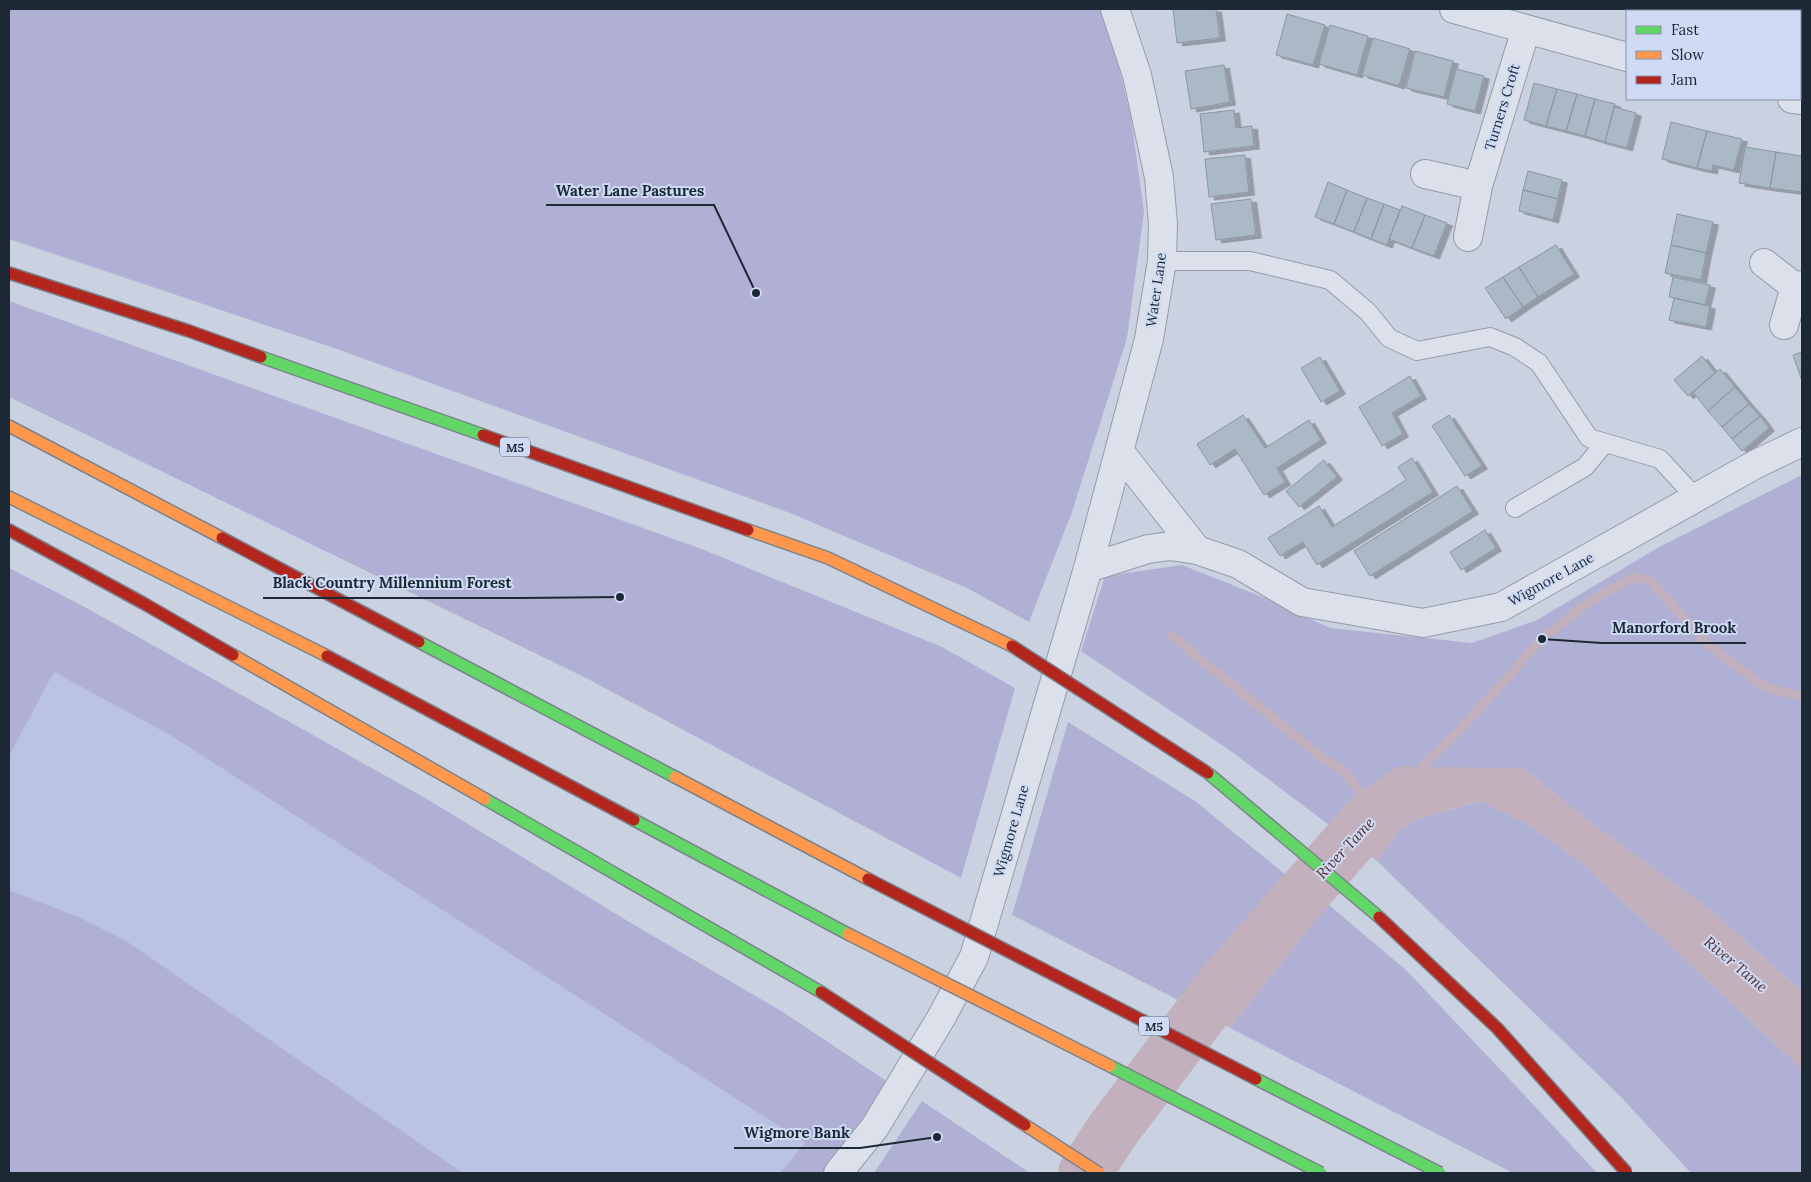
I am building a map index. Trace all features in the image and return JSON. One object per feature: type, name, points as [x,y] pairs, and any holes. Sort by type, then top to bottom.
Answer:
[{"type":"highway","name":"M5","points":[[9,274],[189,331],[828,558],[1012,646],[1212,776],[1369,908],[1497,1028],[1627,1173]]},
{"type":"highway","name":"M5","points":[[9,426],[868,880],[1440,1173]]},
{"type":"highway","points":[[9,498],[356,671],[848,934],[1321,1173]]},
{"type":"highway","points":[[9,530],[143,603],[821,992],[1099,1173]]},
{"type":"street","name":"Water Lane","points":[[1088,568],[1149,339],[1162,260],[1163,224],[1159,178],[1137,75],[1115,9]]},
{"type":"street","points":[[1454,9],[1626,57]]},
{"type":"street","name":"Turners Croft","points":[[1468,237],[1478,186],[1526,28]]},
{"type":"street","points":[[1425,174],[1478,186]]},
{"type":"street","points":[[1764,263],[1799,286],[1784,325]]},
{"type":"street","name":"Wigmore Lane","points":[[838,1173],[875,1128],[941,1018],[974,957],[1088,568],[1148,549],[1170,546],[1197,550],[1238,564],[1302,602],[1423,623],[1501,607],[1756,464],[1802,442]]},
{"type":"street","points":[[1120,452],[1197,550]]},
{"type":"lane","points":[[1162,260],[1250,261],[1330,280],[1368,312],[1389,338],[1417,350],[1490,337],[1516,347],[1539,363],[1589,438],[1660,459],[1696,498]]},
{"type":"lane","points":[[1515,508],[1585,467],[1605,443]]},
{"type":"shaded area","points":[[9,9],[1105,9],[1131,118],[1144,212],[1127,338],[1072,512],[1029,622],[967,588],[790,513],[334,348],[9,239]]},
{"type":"shaded area","points":[[9,301],[699,548],[942,647],[1015,688],[961,878],[586,678],[9,397]]},
{"type":"shaded area","points":[[1802,475],[1802,992],[1714,913],[1585,818],[1523,768],[1365,799],[1341,834],[1228,749],[1081,651],[1105,576],[1182,565],[1260,596],[1330,628],[1472,643],[1537,620],[1659,547]]},
{"type":"shaded area","points":[[9,568],[81,605],[427,799],[631,923],[783,1012],[888,1082],[844,1148],[821,1173],[780,1173],[805,1143],[170,735],[54,672],[9,756]]},
{"type":"shaded area","points":[[55,670],[170,735],[805,1143],[780,1173],[463,1173],[125,940],[81,918],[9,890],[9,756]]},
{"type":"shaded area","points":[[1068,722],[1195,801],[1291,879],[1186,1004],[1012,915]]},
{"type":"shaded area","points":[[1481,801],[1528,824],[1582,863],[1802,1069],[1802,1173],[1691,1173],[1620,1096],[1377,861],[1405,823]]},
{"type":"shaded area","points":[[9,890],[81,918],[125,940],[463,1173],[9,1173]]},
{"type":"shaded area","points":[[1328,904],[1408,972],[1597,1173],[1513,1173],[1230,1028]]},
{"type":"shaded area","points":[[922,1101],[1030,1173],[874,1173]]},
{"type":"water","points":[[1422,767],[1523,768],[1585,818],[1714,913],[1802,992],[1802,1069],[1582,863],[1528,824],[1480,801],[1405,823],[1377,861],[1341,834],[1365,799]]},
{"type":"water","points":[[1291,879],[1328,904],[1230,1028],[1186,1004]]},
{"type":"building","points":[[1173,9],[1216,9],[1220,38],[1177,43]]},
{"type":"building","points":[[1669,9],[1753,9],[1752,10]]},
{"type":"building","points":[[1287,14],[1325,25],[1313,65],[1276,55]]},
{"type":"building","points":[[1330,25],[1368,36],[1357,75],[1319,64]]},
{"type":"building","points":[[1373,38],[1410,49],[1399,86],[1362,75]]},
{"type":"building","points":[[1415,51],[1453,61],[1444,97],[1406,88]]},
{"type":"building","points":[[1224,65],[1230,102],[1191,109],[1185,71]]},
{"type":"building","points":[[1456,69],[1484,76],[1475,111],[1447,104]]},
{"type":"building","points":[[1534,83],[1557,89],[1546,126],[1524,120]]},
{"type":"building","points":[[1557,89],[1577,94],[1566,131],[1546,126]]},
{"type":"building","points":[[1577,94],[1595,99],[1585,136],[1566,131]]},
{"type":"building","points":[[1595,99],[1615,104],[1605,142],[1585,136]]},
{"type":"building","points":[[1614,107],[1636,113],[1627,148],[1605,142]]},
{"type":"building","points":[[1234,110],[1236,128],[1252,126],[1254,146],[1204,152],[1200,114]]},
{"type":"building","points":[[1671,122],[1707,131],[1697,168],[1662,159]]},
{"type":"building","points":[[1707,131],[1742,139],[1734,170],[1713,165],[1712,171],[1697,168]]},
{"type":"building","points":[[1745,147],[1776,152],[1770,188],[1739,183]]},
{"type":"building","points":[[1776,152],[1802,156],[1802,192],[1770,188]]},
{"type":"building","points":[[1245,155],[1249,192],[1209,197],[1205,159]]},
{"type":"building","points":[[1528,171],[1562,180],[1558,199],[1523,190]]},
{"type":"building","points":[[1328,182],[1347,190],[1334,224],[1315,217]]},
{"type":"building","points":[[1347,190],[1367,198],[1354,232],[1334,224]]},
{"type":"building","points":[[1523,190],[1558,199],[1553,220],[1519,211]]},
{"type":"building","points":[[1367,198],[1384,204],[1371,239],[1354,232]]},
{"type":"building","points":[[1251,199],[1256,235],[1216,240],[1211,204]]},
{"type":"building","points":[[1384,204],[1400,210],[1387,245],[1371,239]]},
{"type":"building","points":[[1402,206],[1425,215],[1412,248],[1389,239]]},
{"type":"building","points":[[1677,214],[1713,222],[1706,253],[1671,245]]},
{"type":"building","points":[[1425,215],[1447,223],[1434,256],[1412,248]]},
{"type":"building","points":[[1556,245],[1574,274],[1538,297],[1519,267]]},
{"type":"building","points":[[1671,245],[1706,253],[1701,280],[1665,273]]},
{"type":"building","points":[[1519,267],[1538,297],[1523,307],[1503,277]]},
{"type":"building","points":[[1503,277],[1523,307],[1506,319],[1485,288]]},
{"type":"building","points":[[1673,277],[1710,285],[1705,305],[1669,297]]},
{"type":"building","points":[[1674,298],[1710,306],[1706,327],[1669,320]]},
{"type":"building","points":[[1802,352],[1802,381],[1793,355]]},
{"type":"building","points":[[1702,356],[1715,373],[1688,396],[1674,380]]},
{"type":"building","points":[[1320,357],[1340,391],[1321,402],[1301,368]]},
{"type":"building","points":[[1720,369],[1735,387],[1708,411],[1693,392]]},
{"type":"building","points":[[1410,376],[1421,396],[1392,413],[1403,434],[1382,446],[1359,407]]},
{"type":"building","points":[[1735,387],[1749,404],[1722,427],[1708,411]]},
{"type":"building","points":[[1749,404],[1760,416],[1732,439],[1722,427]]},
{"type":"building","points":[[1243,415],[1265,448],[1309,420],[1321,440],[1277,468],[1285,482],[1264,495],[1235,449],[1210,465],[1197,444]]},
{"type":"building","points":[[1449,415],[1482,466],[1465,476],[1432,426]]},
{"type":"building","points":[[1760,416],[1769,428],[1742,451],[1732,439]]},
{"type":"building","points":[[1412,458],[1433,492],[1317,565],[1303,542],[1280,556],[1268,538],[1319,506],[1332,527],[1406,480],[1398,467]]},
{"type":"building","points":[[1324,460],[1337,477],[1299,507],[1286,491]]},
{"type":"building","points":[[1457,486],[1473,511],[1370,576],[1354,551]]},
{"type":"building","points":[[1485,530],[1496,548],[1461,570],[1450,552]]},
{"type":"waterway","points":[[1418,777],[1422,767],[1460,730],[1542,639],[1590,601],[1634,577],[1650,580],[1706,643],[1766,688],[1802,696]]},
{"type":"waterway","points":[[1171,635],[1322,758],[1343,770],[1365,799],[1367,811]]},
{"type":"waterway","name":"River Tame","points":[[1085,1173],[1112,1131],[1222,986],[1369,819],[1407,793]]},
{"type":"traffic: fast","points":[[261,357],[483,435]]},
{"type":"traffic: fast","points":[[419,642],[675,777]]},
{"type":"traffic: fast","points":[[1208,773],[1379,917]]},
{"type":"traffic: fast","points":[[485,799],[821,992]]},
{"type":"traffic: fast","points":[[634,820],[848,934]]},
{"type":"traffic: fast","points":[[1110,1066],[1321,1173]]},
{"type":"traffic: fast","points":[[1256,1079],[1440,1173]]},
{"type":"traffic: slow","points":[[9,426],[222,538]]},
{"type":"traffic: slow","points":[[9,497],[327,656]]},
{"type":"traffic: slow","points":[[748,530],[828,558],[1012,646]]},
{"type":"traffic: slow","points":[[233,655],[485,799]]},
{"type":"traffic: slow","points":[[675,777],[868,879]]},
{"type":"traffic: slow","points":[[848,934],[1110,1066]]},
{"type":"traffic: slow","points":[[1025,1125],[1099,1173]]},
{"type":"traffic: jam","points":[[9,273],[189,331],[261,357]]},
{"type":"traffic: jam","points":[[483,435],[748,530]]},
{"type":"traffic: jam","points":[[9,530],[143,603],[233,655]]},
{"type":"traffic: jam","points":[[222,538],[419,642]]},
{"type":"traffic: jam","points":[[1012,646],[1208,773]]},
{"type":"traffic: jam","points":[[327,656],[634,820]]},
{"type":"traffic: jam","points":[[868,879],[1256,1079]]},
{"type":"traffic: jam","points":[[1379,917],[1497,1028],[1627,1173]]},
{"type":"traffic: jam","points":[[821,992],[1025,1125]]},
{"type":"place","name":"Water Lane Pastures","points":[[756,293]]},
{"type":"place","name":"Black Country Millennium Forest","points":[[620,597]]},
{"type":"place","name":"Manorford Brook","points":[[1542,639]]},
{"type":"place","name":"Wigmore Bank","points":[[937,1137]]}]
